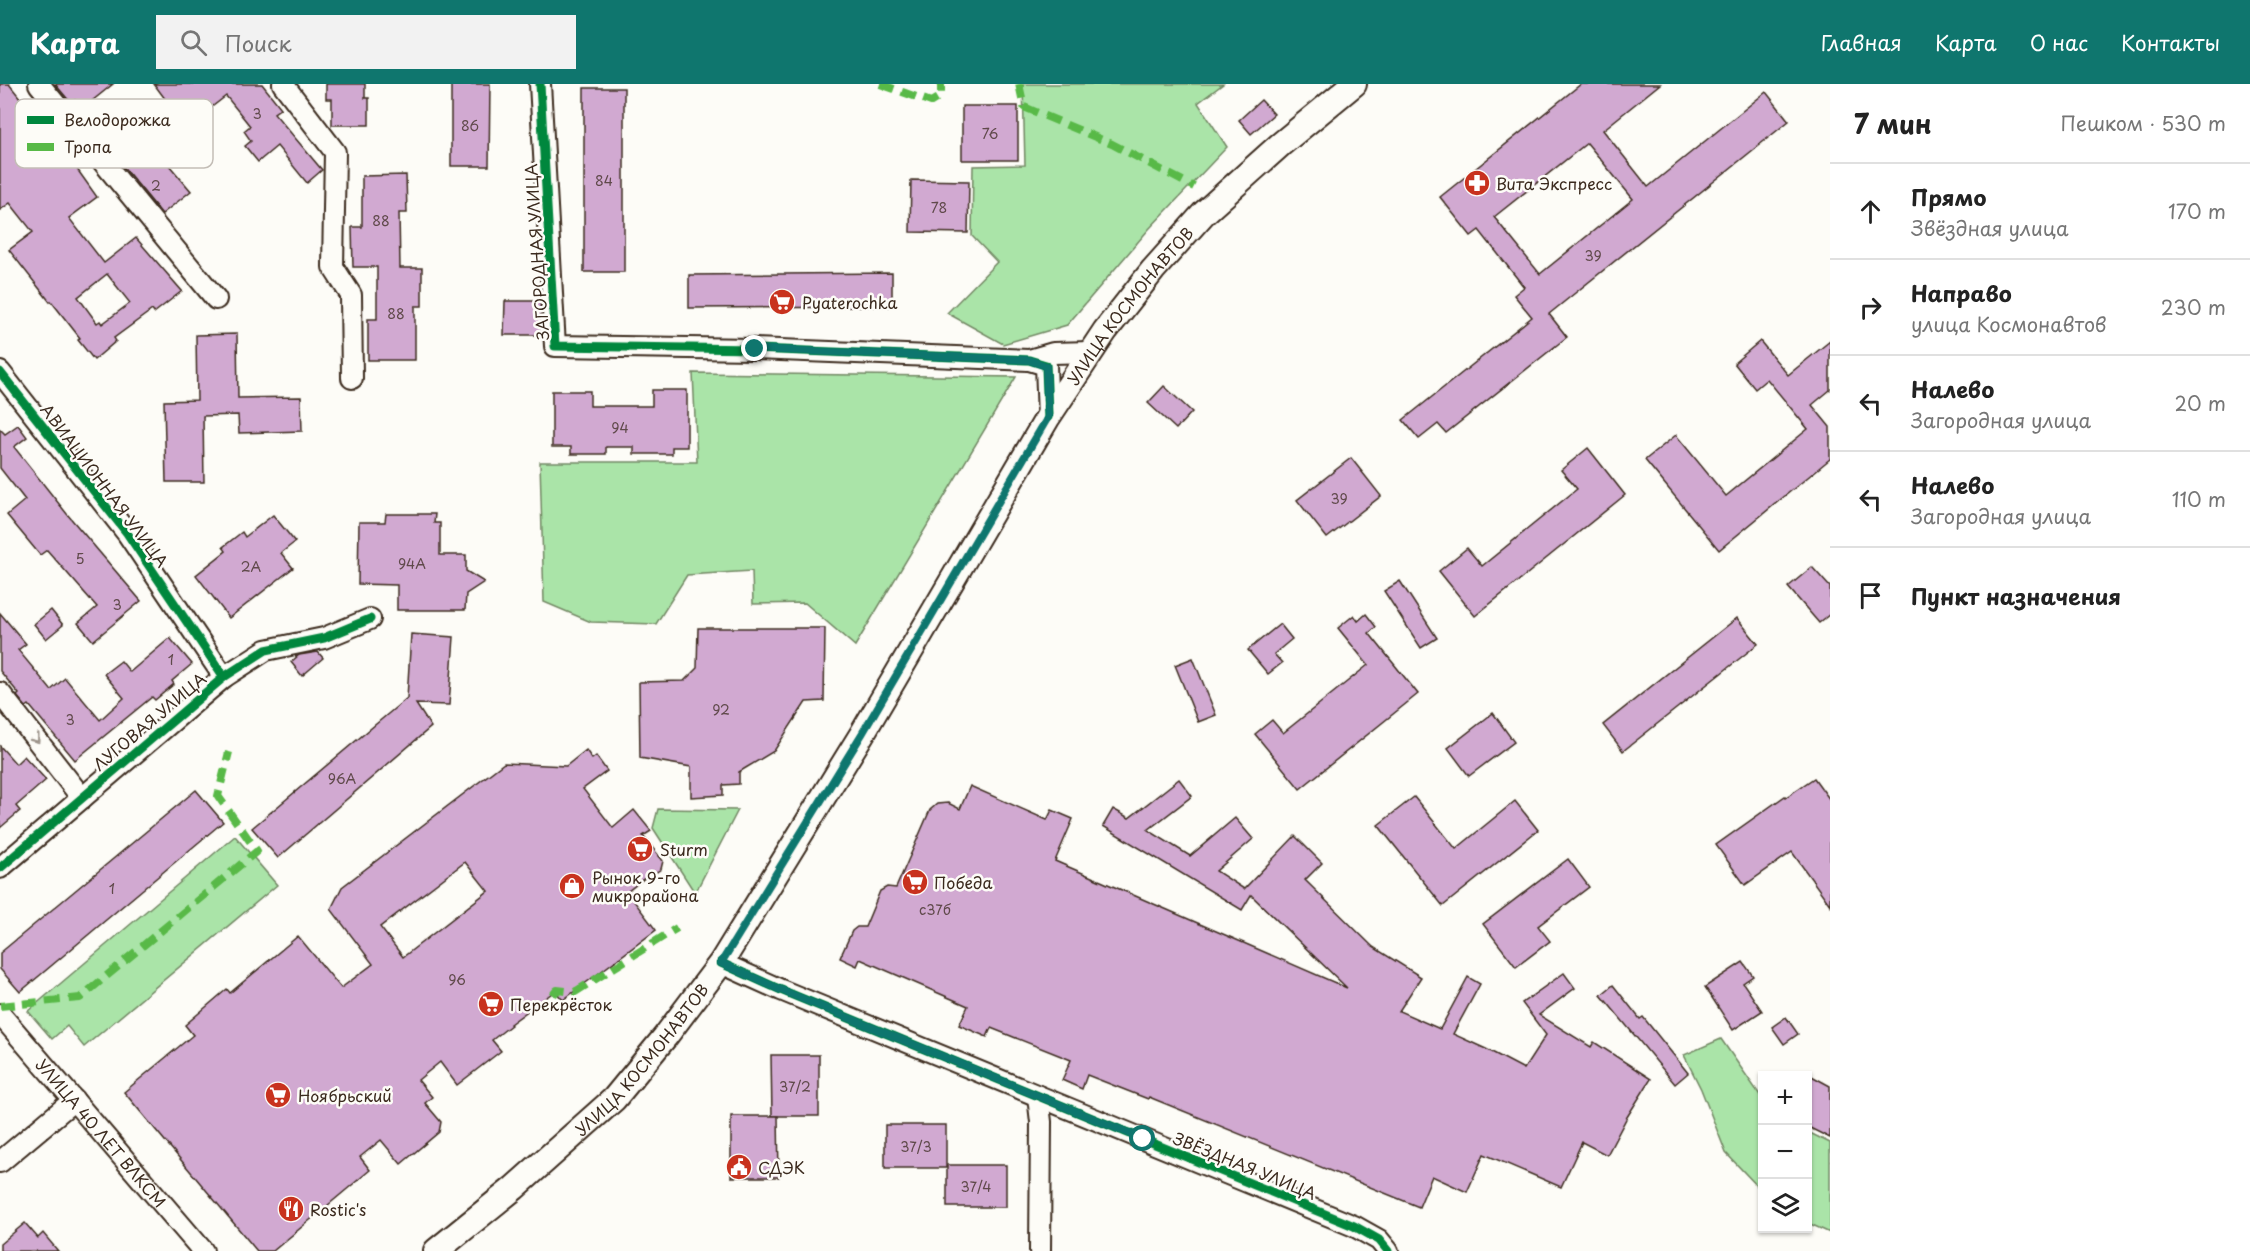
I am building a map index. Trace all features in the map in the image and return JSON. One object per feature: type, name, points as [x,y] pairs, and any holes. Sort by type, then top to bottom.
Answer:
[{"type":"main road","name":"УЛИЦА КОСМОНАВТОВ","points":[[436,1251],[514,1188],[614,1099],[665,1037],[721,963],[868,724],[1048,417],[1090,352],[1153,270],[1204,213],[1281,144],[1354,84]]},
{"type":"street","points":[[39,84],[51,99]]},
{"type":"street","points":[[283,84],[335,152],[333,267],[351,295],[352,378]]},
{"type":"street","name":"ЗАГОРОДНАЯ УЛИЦА","points":[[540,84],[555,346],[755,349],[1029,360],[1053,353],[1090,352]]},
{"type":"street","points":[[108,168],[216,299]]},
{"type":"street","points":[[1029,360],[1046,366],[1048,417]]},
{"type":"street","name":"АВИАЦИОННАЯ УЛИЦА","points":[[0,372],[127,533],[224,677]]},
{"type":"street","name":"ЛУГОВАЯ УЛИЦА","points":[[0,868],[224,677],[266,650],[324,638],[370,620]]},
{"type":"street","points":[[0,693],[82,798]]},
{"type":"street","name":"ЗВЁЗДНАЯ УЛИЦА","points":[[721,963],[1354,1226],[1379,1240],[1388,1251]]},
{"type":"street","name":"УЛИЦА 40 ЛЕТ ВЛКСМ","points":[[0,1014],[203,1251]]},
{"type":"street","points":[[1038,1096],[1041,1122],[1040,1251]]},
{"type":"street","points":[[0,1162],[74,1100]]},
{"type":"green space","points":[[1023,84],[1223,84],[1198,103],[1227,147],[1149,229],[1067,325],[1003,344],[947,313],[997,262],[972,236],[973,166],[1025,165]]},
{"type":"green space","points":[[693,373],[1016,377],[855,646],[805,603],[753,604],[752,571],[687,575],[656,624],[591,622],[544,602],[540,462],[697,462]]},
{"type":"green space","points":[[658,809],[738,810],[695,893],[653,828]]},
{"type":"green space","points":[[235,836],[277,885],[84,1047],[67,1026],[52,1039],[28,1011]]},
{"type":"green space","points":[[1721,1039],[1758,1092],[1758,1187],[1726,1153],[1701,1089],[1684,1055]]},
{"type":"green space","points":[[1812,1134],[1830,1143],[1830,1233],[1812,1225]]},
{"type":"building","points":[[0,84],[9,84],[21,99],[15,99],[15,168],[78,168],[97,197],[69,218],[104,263],[136,238],[182,291],[154,313],[152,310],[114,338],[116,341],[94,360],[78,340],[80,338],[9,250],[33,232],[10,203],[0,210]],"holes":[[[107,274],[130,303],[102,324],[100,321],[97,323],[78,297]]]},
{"type":"building","points":[[55,84],[113,84],[94,99],[68,99]]},
{"type":"building","points":[[154,84],[262,84],[281,108],[274,113],[322,170],[307,183],[277,146],[258,162],[245,146],[251,141],[244,131],[250,126],[226,96],[213,106],[213,99],[165,99]]},
{"type":"building","points":[[326,84],[365,84],[365,98],[369,98],[369,125],[332,125],[332,99],[326,99]]},
{"type":"building","points":[[451,84],[490,84],[489,166],[451,166]]},
{"type":"building","points":[[1581,84],[1660,84],[1603,130],[1648,187],[1766,92],[1789,121],[1549,314],[1567,337],[1446,433],[1438,424],[1419,439],[1403,420],[1532,317],[1514,295],[1524,287],[1479,230],[1471,236],[1440,197]],"holes":[[[1587,143],[1633,199],[1540,274],[1494,217]]]},
{"type":"building","points":[[584,88],[624,88],[624,272],[584,272]]},
{"type":"building","points":[[1261,100],[1274,114],[1251,134],[1239,120]]},
{"type":"building","points":[[962,106],[1018,106],[1018,160],[962,160]]},
{"type":"building","points":[[124,168],[172,168],[191,191],[162,214]]},
{"type":"building","points":[[406,175],[407,213],[399,213],[400,268],[422,268],[422,306],[415,306],[415,360],[368,360],[368,319],[377,319],[377,267],[353,267],[352,227],[362,227],[362,176]]},
{"type":"building","points":[[911,180],[969,181],[968,233],[910,232]]},
{"type":"building","points":[[892,273],[892,307],[689,308],[689,275]]},
{"type":"building","points":[[505,301],[540,301],[542,335],[504,335]]},
{"type":"building","points":[[237,334],[238,398],[301,397],[302,431],[239,433],[238,415],[203,416],[204,482],[166,482],[164,401],[197,400],[196,335]]},
{"type":"building","points":[[1760,341],[1788,375],[1830,341],[1830,390],[1812,405],[1830,427],[1830,459],[1719,550],[1645,460],[1676,435],[1726,496],[1808,429],[1767,379],[1755,389],[1734,363]]},
{"type":"building","points":[[1164,386],[1192,412],[1176,429],[1148,403]]},
{"type":"building","points":[[652,390],[687,390],[687,447],[672,447],[672,454],[634,454],[634,447],[606,447],[606,454],[571,454],[571,447],[552,447],[552,391],[590,391],[590,406],[652,406]]},
{"type":"building","points":[[18,425],[27,437],[14,447],[141,601],[93,641],[78,623],[97,607],[47,550],[40,555],[7,515],[25,500],[0,468],[0,429],[5,434]]},
{"type":"building","points":[[1588,448],[1625,495],[1475,616],[1439,571],[1467,548],[1482,566],[1577,489],[1561,470]]},
{"type":"building","points":[[1351,458],[1381,496],[1327,538],[1297,500]]},
{"type":"building","points":[[386,514],[435,514],[434,523],[440,523],[440,555],[466,555],[466,571],[484,582],[466,594],[465,610],[397,610],[397,585],[358,584],[359,522],[385,522]]},
{"type":"building","points":[[273,515],[295,542],[281,553],[293,568],[229,618],[196,575],[226,551],[223,547],[242,532],[245,537]]},
{"type":"building","points":[[1812,567],[1830,587],[1830,614],[1819,623],[1788,587]]},
{"type":"building","points":[[1400,581],[1437,638],[1421,648],[1384,591]]},
{"type":"building","points":[[51,610],[63,625],[46,639],[34,624]]},
{"type":"building","points":[[0,613],[26,644],[18,650],[51,690],[65,678],[100,720],[124,698],[104,674],[121,661],[130,672],[170,638],[192,664],[155,700],[152,697],[75,760],[29,705],[26,707],[17,696],[19,694],[0,671]]},
{"type":"building","points":[[1366,614],[1376,627],[1369,633],[1418,694],[1300,789],[1255,734],[1272,720],[1283,733],[1368,665],[1338,628],[1354,615],[1358,621]]},
{"type":"building","points":[[1737,618],[1758,644],[1623,751],[1603,725]]},
{"type":"building","points":[[1280,624],[1292,639],[1274,654],[1282,663],[1268,674],[1248,650]]},
{"type":"building","points":[[698,628],[825,628],[824,701],[806,702],[774,751],[739,772],[739,784],[723,785],[723,795],[691,797],[691,767],[640,758],[639,682],[684,681],[697,668]]},
{"type":"building","points":[[411,634],[454,637],[449,705],[416,704],[431,727],[278,858],[252,828],[407,698]]},
{"type":"building","points":[[318,652],[323,658],[302,676],[291,662],[299,655]]},
{"type":"building","points":[[1193,658],[1216,715],[1198,722],[1175,665]]},
{"type":"building","points":[[1493,713],[1514,742],[1469,776],[1448,748]]},
{"type":"building","points":[[0,746],[16,764],[24,756],[46,780],[16,806],[20,811],[0,828]]},
{"type":"building","points":[[586,750],[592,759],[596,756],[607,771],[583,789],[613,828],[634,810],[651,831],[643,836],[663,861],[661,869],[651,873],[627,892],[656,930],[563,1000],[555,991],[510,1024],[492,1040],[501,1051],[457,1085],[440,1062],[418,1080],[432,1097],[425,1103],[441,1122],[439,1132],[401,1164],[381,1140],[360,1157],[370,1170],[273,1251],[257,1251],[124,1092],[193,1035],[185,1025],[227,989],[230,993],[298,936],[341,988],[373,964],[331,909],[342,887],[504,763],[566,766]],"holes":[[[465,862],[488,891],[403,957],[380,927]]]},
{"type":"building","points":[[1814,778],[1830,800],[1830,905],[1792,852],[1745,885],[1716,845]]},
{"type":"building","points":[[1179,779],[1192,796],[1148,830],[1190,856],[1235,818],[1253,839],[1216,871],[1244,889],[1295,836],[1322,863],[1305,880],[1373,947],[1421,977],[1399,1011],[1440,1029],[1468,977],[1480,984],[1453,1034],[1524,1069],[1546,1035],[1522,1003],[1564,973],[1575,988],[1539,1015],[1591,1047],[1594,1042],[1651,1079],[1607,1155],[1582,1142],[1561,1187],[1484,1154],[1467,1192],[1432,1176],[1419,1207],[1149,1097],[1148,1099],[1087,1075],[1082,1089],[1062,1080],[1071,1060],[991,1028],[987,1037],[959,1025],[968,1006],[860,959],[857,966],[840,958],[852,931],[857,927],[865,927],[880,891],[887,887],[896,888],[930,810],[937,804],[948,803],[960,809],[970,786],[1047,820],[1052,810],[1073,819],[1055,861],[1347,988],[1251,895],[1242,910],[1103,826],[1113,809],[1129,818]]},
{"type":"building","points":[[196,790],[223,822],[20,992],[0,969],[0,953]]},
{"type":"building","points":[[1414,797],[1456,849],[1515,801],[1538,830],[1443,906],[1378,825]]},
{"type":"building","points":[[1568,859],[1589,887],[1538,926],[1550,941],[1516,967],[1483,924]]},
{"type":"building","points":[[1743,962],[1753,976],[1743,983],[1762,1011],[1733,1030],[1705,987]]},
{"type":"building","points":[[1613,985],[1640,1019],[1643,1017],[1688,1073],[1675,1084],[1601,995]]},
{"type":"building","points":[[1786,1017],[1798,1034],[1784,1044],[1772,1027]]},
{"type":"building","points":[[771,1055],[819,1055],[819,1116],[772,1116]]},
{"type":"building","points":[[1812,1076],[1830,1086],[1830,1138],[1812,1129]]},
{"type":"building","points":[[731,1116],[778,1116],[779,1177],[731,1177]]},
{"type":"building","points":[[885,1125],[946,1125],[946,1168],[885,1168]]},
{"type":"building","points":[[947,1165],[1006,1165],[1006,1207],[947,1207]]},
{"type":"building","points":[[25,1223],[38,1238],[43,1233],[58,1251],[0,1251],[0,1244]]},
{"type":"marked path","points":[[880,84],[931,102],[941,96],[941,84]]},
{"type":"marked path","points":[[1019,84],[1024,107],[1112,144],[1194,187]]},
{"type":"marked path","points":[[0,1006],[80,998],[257,851],[218,796],[229,752]]},
{"type":"marked path","points":[[553,995],[557,990],[575,992],[677,928]]},
{"type":"cycle path","points":[[540,84],[555,346],[755,349],[1029,360],[1046,365],[1048,417]]},
{"type":"cycle path","points":[[0,372],[127,533],[224,677]]},
{"type":"cycle path","points":[[0,868],[224,677],[266,650],[324,638],[370,619]]},
{"type":"cycle path","points":[[721,963],[781,990],[1354,1226],[1379,1240],[1388,1251]]},
{"type":"place","name":"Вита Экспресс","points":[[1477,183]]},
{"type":"place","name":"Pyaterochka","points":[[782,302]]},
{"type":"place","name":"Sturm","points":[[640,849]]},
{"type":"place","name":"Победа","points":[[915,882]]},
{"type":"place","name":"Рынок 9-го микрорайона","points":[[572,886]]},
{"type":"place","name":"Перекрёсток","points":[[491,1004]]},
{"type":"place","name":"Ноябрьский","points":[[278,1095]]},
{"type":"place","name":"СДЭК","points":[[739,1167]]},
{"type":"place","name":"Rostic's","points":[[291,1209]]},
{"type":"route","points":[[755,349],[1029,360],[1046,366],[1048,417],[862,734],[721,963],[781,990],[1143,1139]]}]
